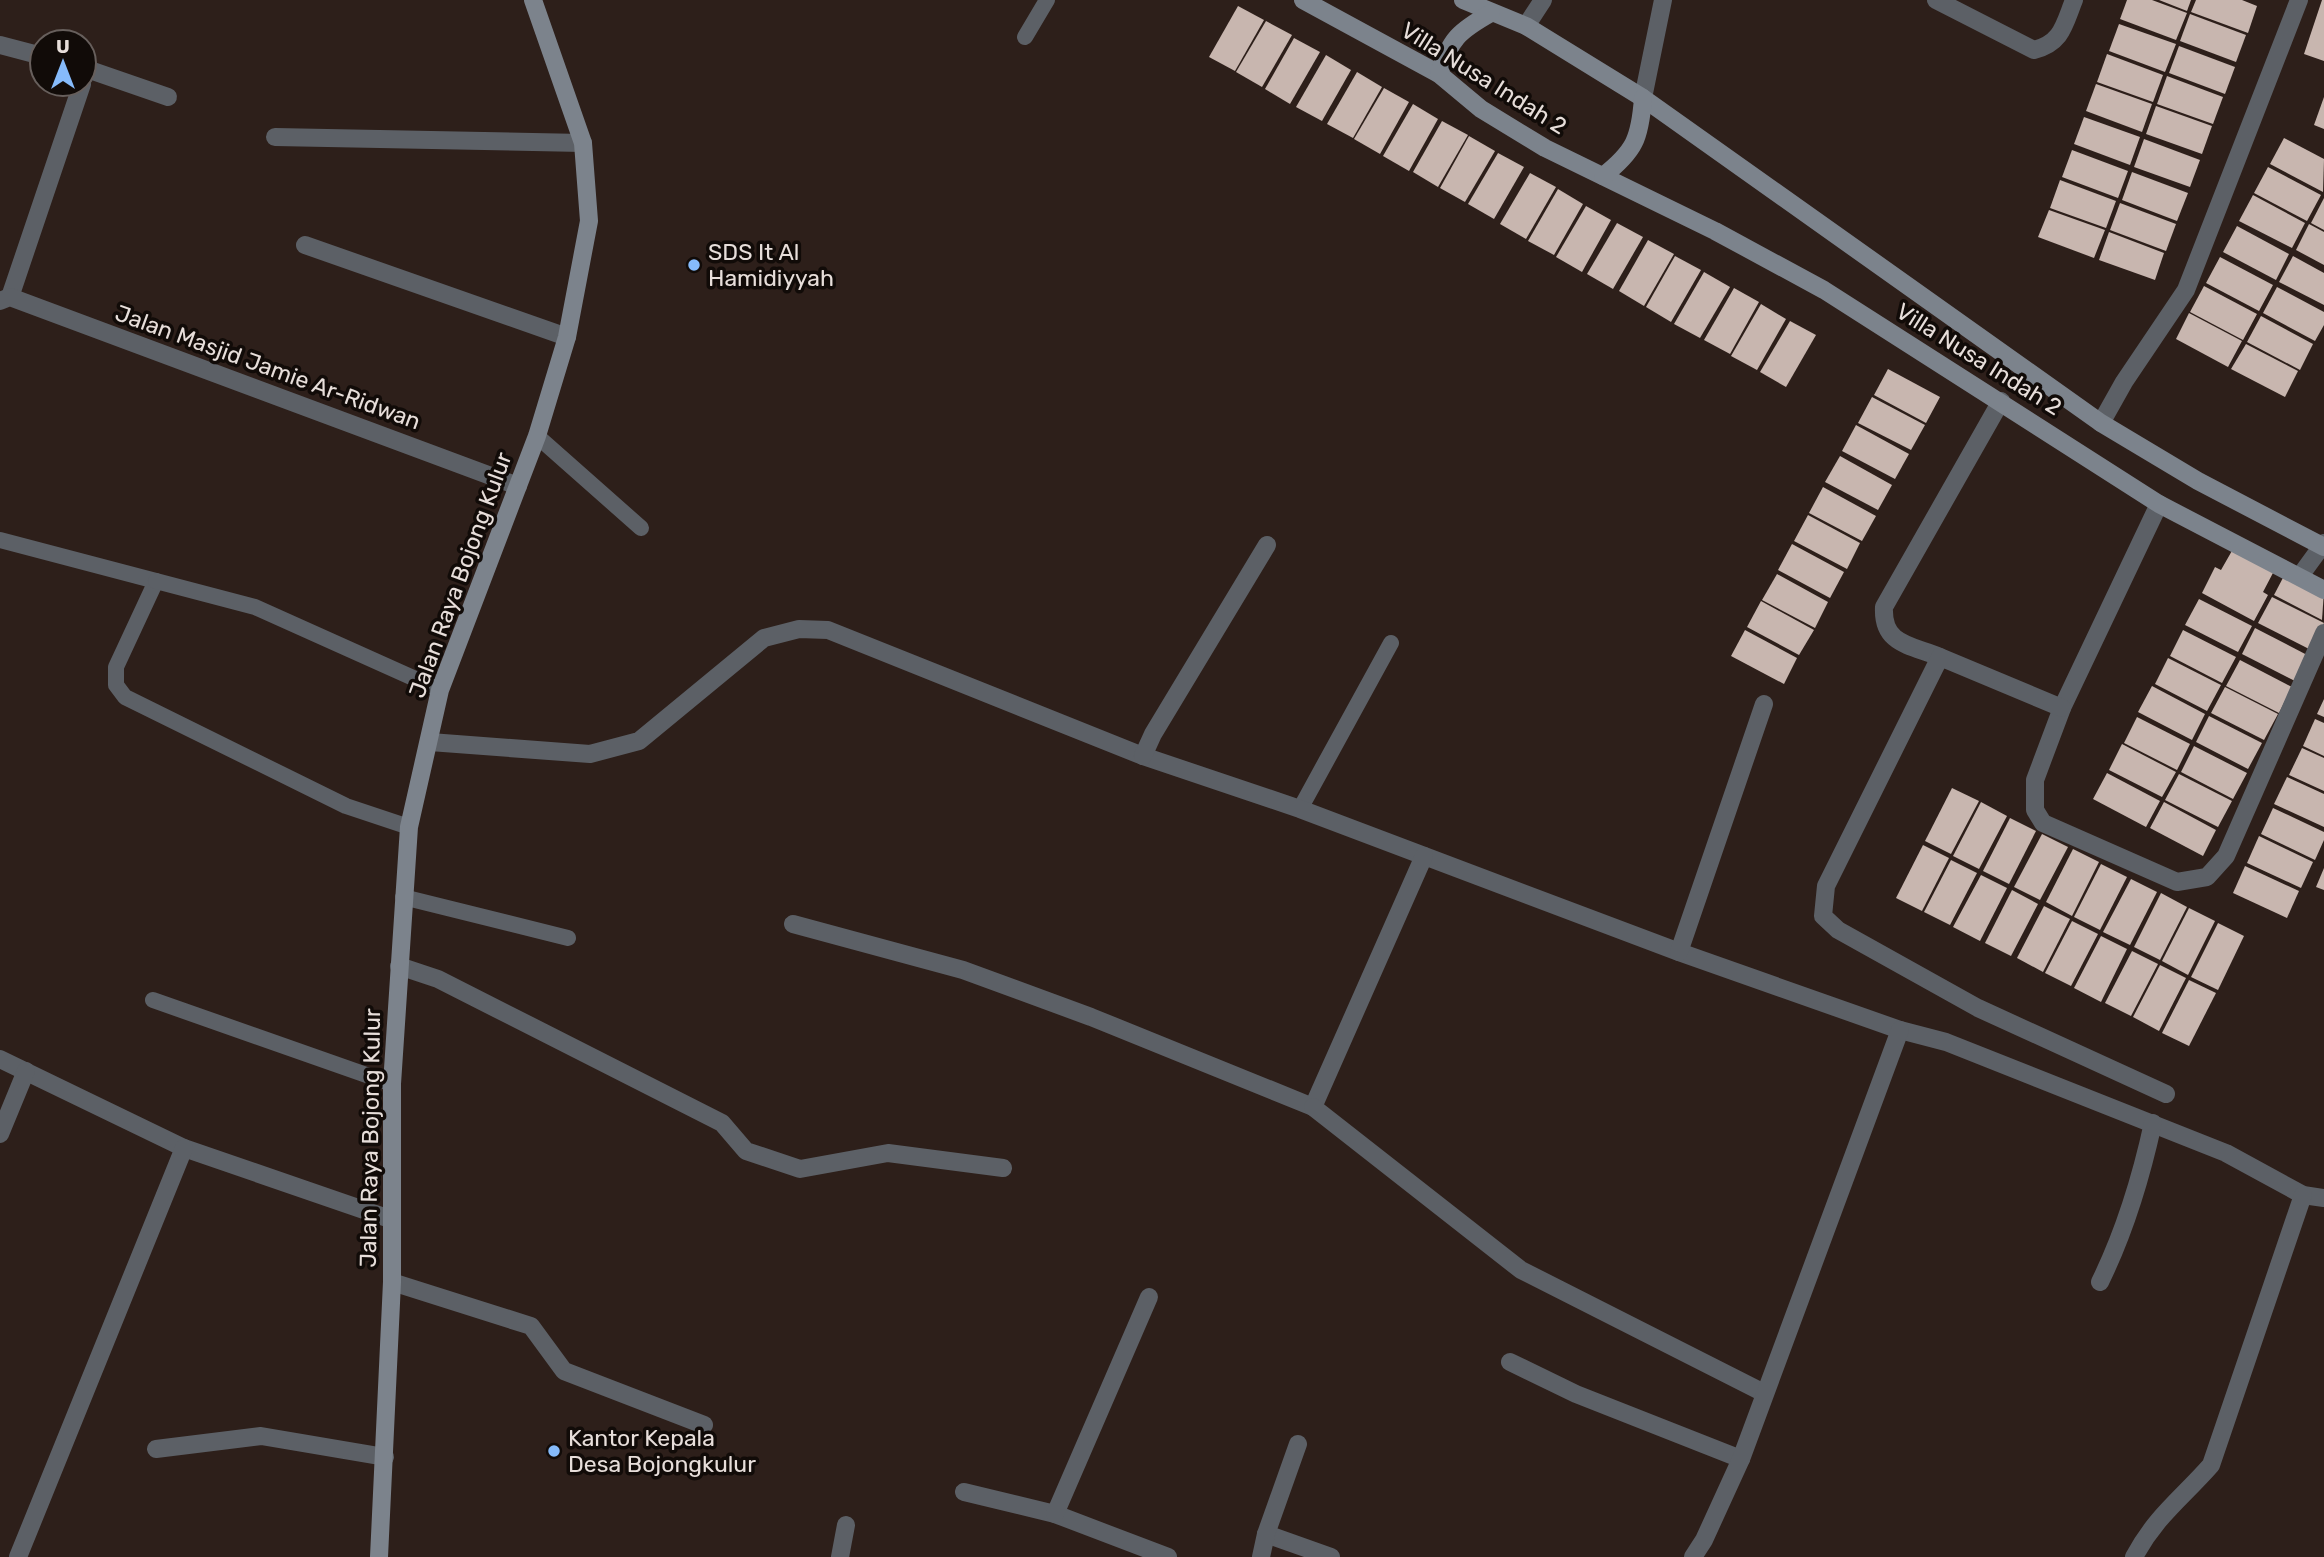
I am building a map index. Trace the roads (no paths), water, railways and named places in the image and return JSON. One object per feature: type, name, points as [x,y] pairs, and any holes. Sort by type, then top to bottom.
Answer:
[{"type":"main road","name":"Jalan Raya Bojong Kulur","points":[[379,1557],[392,1282],[392,1084],[409,827],[440,690],[537,436],[566,337],[589,220],[583,143],[533,0]]},
{"type":"main road","name":"Villa Nusa Indah 2","points":[[1303,0],[1439,74],[1482,109],[1535,142],[1715,231],[1824,290],[2159,504],[2324,590]]},
{"type":"main road","name":"Villa Nusa Indah 2","points":[[1463,0],[1526,26],[1643,98],[2101,423],[2198,481],[2323,545]]},
{"type":"main road","points":[[1439,74],[1447,48],[1459,32],[1491,13]]},
{"type":"main road","points":[[1603,176],[1627,157],[1641,119],[1643,98]]},
{"type":"street","points":[[1526,26],[1543,0]]},
{"type":"street","points":[[1643,98],[1663,0]]},
{"type":"street","points":[[1936,0],[2034,50],[2049,47],[2062,32],[2074,0]]},
{"type":"street","points":[[2101,423],[2123,382],[2186,290],[2299,0]]},
{"type":"street","points":[[0,45],[28,52]]},
{"type":"street","points":[[98,78],[167,96]]},
{"type":"street","points":[[5,299],[76,98]]},
{"type":"street","points":[[275,137],[583,143]]},
{"type":"street","points":[[305,245],[566,337]]},
{"type":"street","name":"Jalan Masjid Jamie Ar-Ridwan","points":[[5,299],[518,486]]},
{"type":"street","points":[[2001,401],[1884,607],[1886,629],[1891,638],[2062,708]]},
{"type":"street","points":[[2159,504],[2062,708],[2035,780],[2035,810],[2043,823],[2178,882],[2193,882],[2207,877],[2226,856],[2324,633]]},
{"type":"street","points":[[1143,756],[1267,545]]},
{"type":"street","points":[[2300,576],[2323,545]]},
{"type":"street","points":[[430,742],[590,754],[639,741],[764,638],[799,629],[828,630],[1143,756],[1300,809],[1679,952],[1900,1030],[1946,1041],[2226,1153],[2303,1195],[2324,1198]]},
{"type":"street","points":[[1940,657],[1826,886],[1823,916],[1838,930],[1978,1008],[2166,1094]]},
{"type":"street","points":[[1679,952],[1763,704]]},
{"type":"street","points":[[1313,1107],[1424,856]]},
{"type":"street","points":[[793,924],[963,970],[1091,1017],[1313,1107],[1521,1270],[1764,1393]]},
{"type":"street","points":[[399,966],[438,978],[722,1123],[746,1151],[800,1169],[888,1153],[1003,1168]]},
{"type":"street","points":[[1693,1557],[1704,1540],[1741,1459],[1900,1030]]},
{"type":"street","points":[[0,1059],[184,1148],[390,1219]]},
{"type":"street","points":[[0,1134],[26,1071]]},
{"type":"street","points":[[2100,1282],[2121,1237],[2142,1173],[2153,1123]]},
{"type":"street","points":[[18,1557],[184,1148]]},
{"type":"street","points":[[2134,1557],[2164,1510],[2187,1492],[2211,1465],[2303,1195]]},
{"type":"street","points":[[392,1282],[531,1326],[564,1371],[704,1425]]},
{"type":"street","points":[[1055,1514],[1149,1297]]},
{"type":"street","points":[[1510,1362],[1576,1394],[1741,1459]]},
{"type":"street","points":[[156,1449],[261,1436],[385,1457]]},
{"type":"street","points":[[1261,1557],[1266,1534],[1298,1444]]},
{"type":"street","points":[[964,1492],[1055,1514],[1168,1557]]},
{"type":"street","points":[[840,1557],[846,1525]]},
{"type":"street","points":[[1266,1534],[1331,1557]]},
{"type":"lane","points":[[1025,37],[1047,0]]},
{"type":"lane","points":[[537,436],[641,528]]},
{"type":"lane","points":[[0,540],[255,607],[440,690]]},
{"type":"lane","points":[[156,581],[116,667],[116,685],[125,697],[346,806],[409,827]]},
{"type":"lane","points":[[1300,809],[1391,643]]},
{"type":"lane","points":[[403,897],[568,938]]},
{"type":"lane","points":[[153,1000],[392,1084]]},
{"type":"place","name":"SDS It Al Hamidiyyah","points":[[694,265]]},
{"type":"place","name":"Kantor Kepala Desa Bojongkulur","points":[[554,1451]]}]
